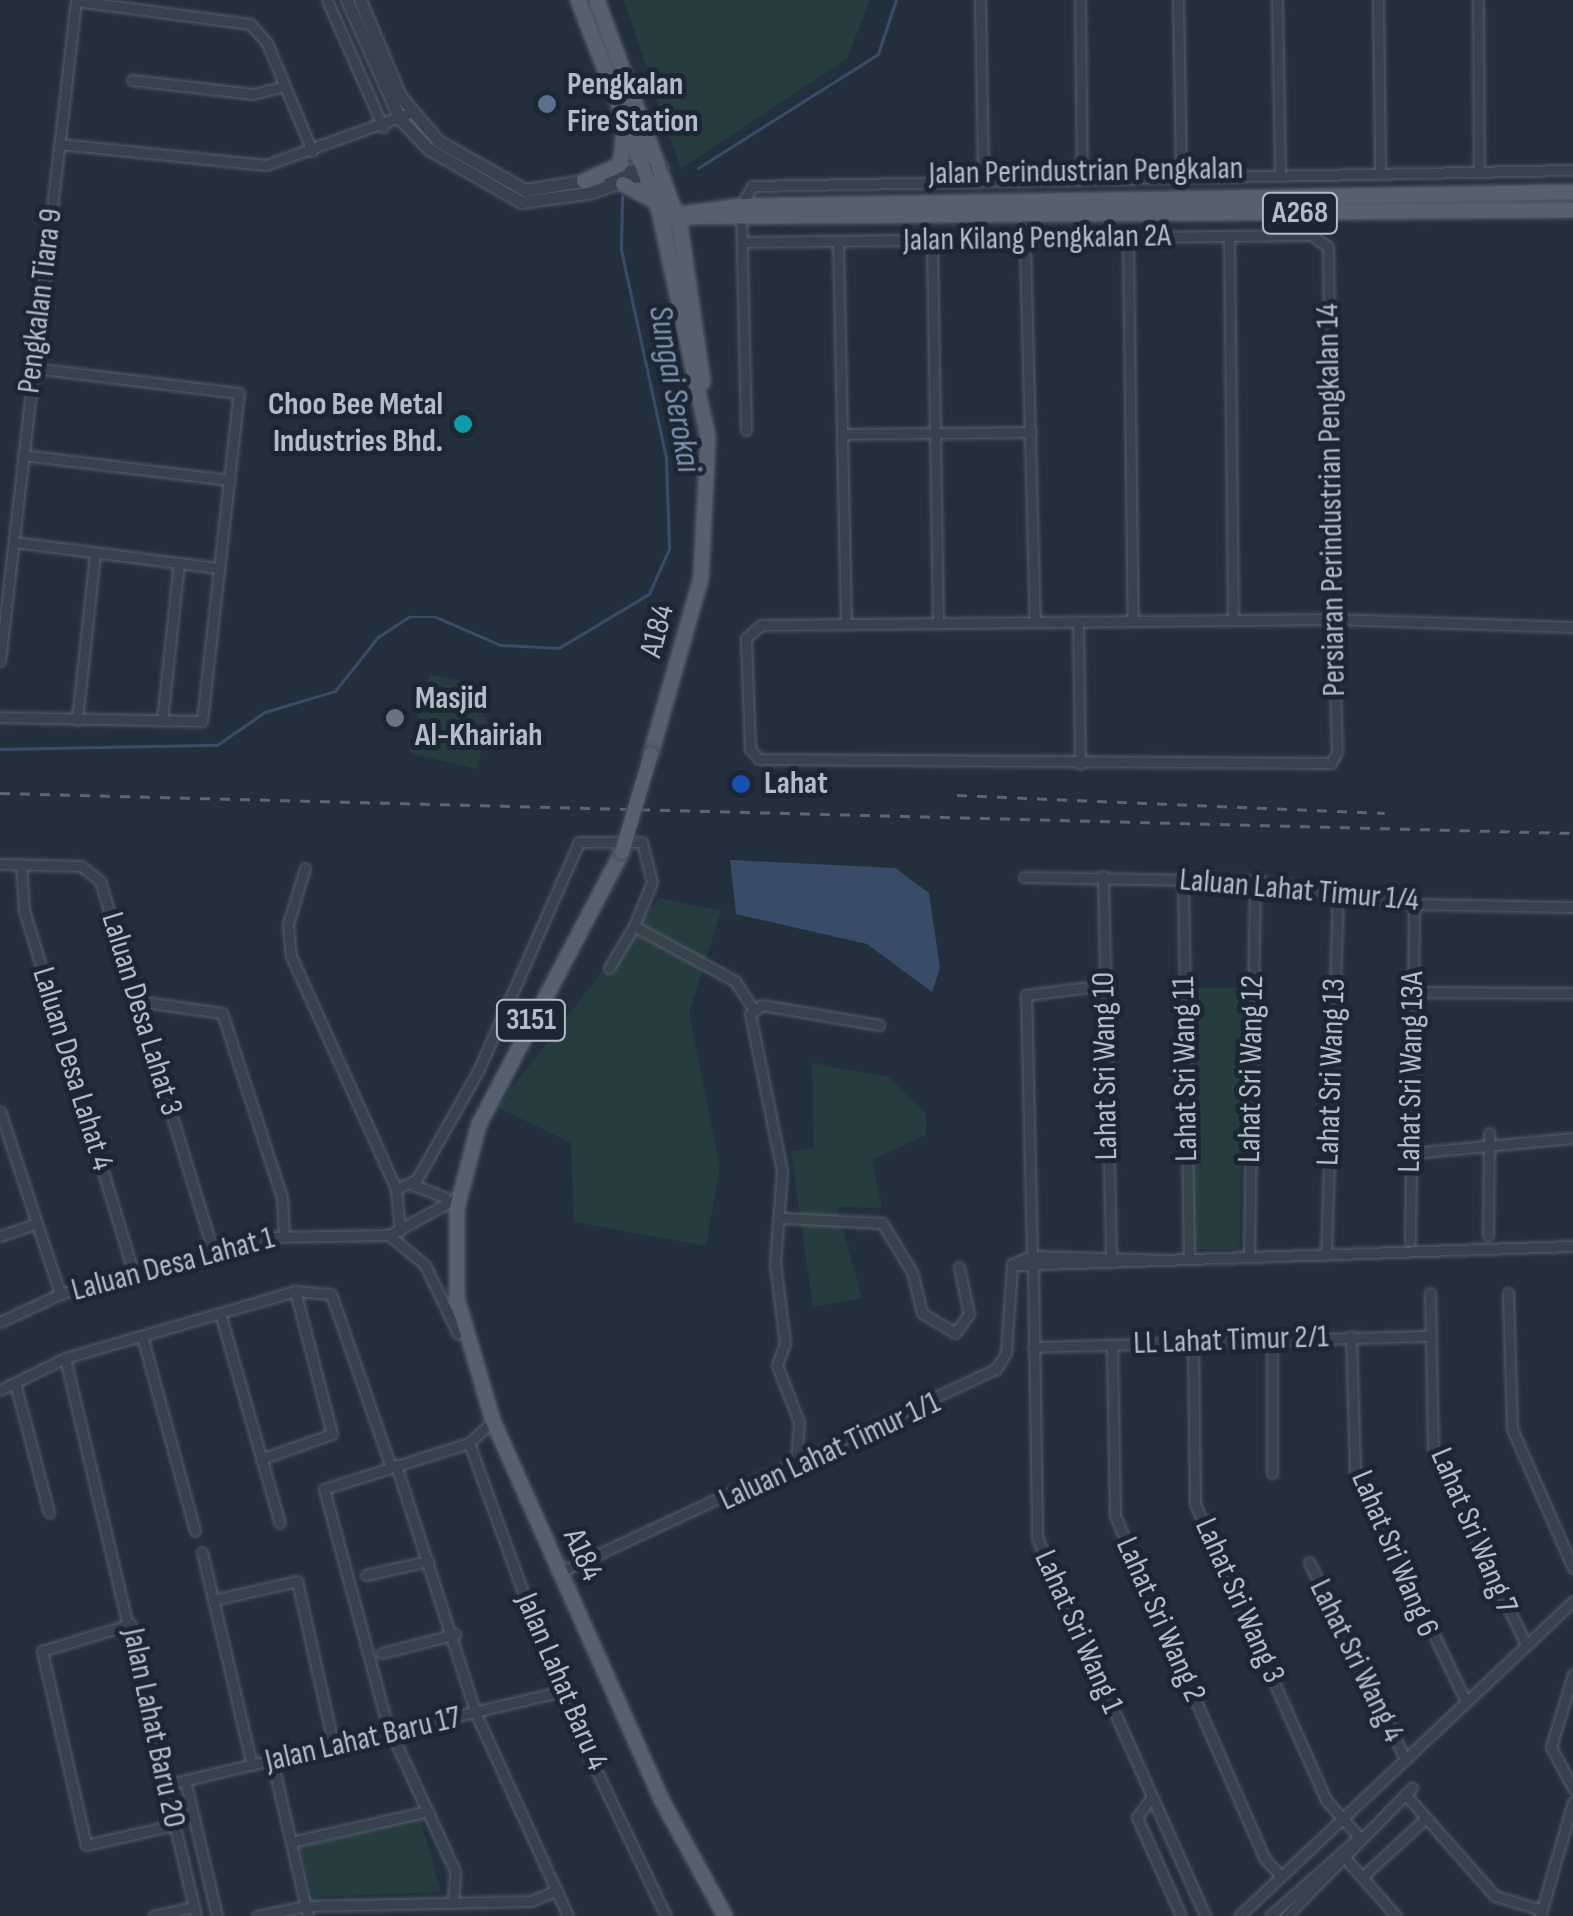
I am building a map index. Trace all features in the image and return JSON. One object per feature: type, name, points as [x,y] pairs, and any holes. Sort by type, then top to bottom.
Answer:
[{"type":"main road","name":"3151","points":[[578,0],[646,172],[669,214],[688,270],[704,419]]},
{"type":"main road","points":[[589,0],[600,28],[594,40],[633,95]]},
{"type":"main road","name":"3151","points":[[596,0],[668,187],[669,214],[704,419]]},
{"type":"main road","points":[[584,181],[624,157],[615,93]]},
{"type":"main road","points":[[623,184],[669,214]]},
{"type":"main road","points":[[668,187],[704,208]]},
{"type":"main road","name":"Jalan Perindustrian Pengkalan","points":[[669,214],[704,208],[736,217],[1022,200],[1573,192]]},
{"type":"main road","points":[[1381,195],[1381,212]]},
{"type":"main road","name":"Jalan Perindustrian Pengkalan","points":[[669,214],[1026,217],[1573,210]]},
{"type":"main road","points":[[688,270],[695,235],[736,217]]},
{"type":"main road","name":"A184","points":[[704,419],[708,536],[622,852],[587,933],[498,1080],[452,1197],[461,1332],[493,1421],[560,1572],[724,1916]]},
{"type":"street","points":[[326,0],[383,127]]},
{"type":"street","points":[[347,0],[405,116],[429,149],[520,202],[623,184],[646,172]]},
{"type":"street","points":[[360,0],[405,116]]},
{"type":"street","points":[[980,0],[982,178]]},
{"type":"street","points":[[1080,0],[1082,176]]},
{"type":"street","points":[[1178,0],[1181,175]]},
{"type":"street","points":[[1277,0],[1280,174]]},
{"type":"street","points":[[1378,0],[1380,173]]},
{"type":"street","points":[[1478,0],[1479,172]]},
{"type":"street","points":[[76,1],[250,24],[284,86],[312,150]]},
{"type":"street","name":"Pengkalan Tiara 9","points":[[0,661],[76,1]]},
{"type":"street","points":[[132,80],[253,94],[284,86]]},
{"type":"street","points":[[59,144],[266,165],[383,127],[405,116]]},
{"type":"street","points":[[569,191],[584,181],[662,168]]},
{"type":"street","points":[[746,430],[742,242],[736,217],[752,186],[1082,176],[1573,170]]},
{"type":"street","points":[[1449,172],[1449,194]]},
{"type":"street","points":[[1022,200],[1027,240],[1034,622]]},
{"type":"street","name":"Jalan Kilang Pengkalan 2A","points":[[742,242],[1316,236],[1328,247]]},
{"type":"street","points":[[1229,237],[1233,619]]},
{"type":"street","points":[[1128,238],[1133,620]]},
{"type":"street","points":[[932,241],[938,622]]},
{"type":"street","points":[[838,242],[846,623]]},
{"type":"street","name":"Persiaran Perindustrian Pengkalan 14","points":[[1080,764],[1320,767],[1337,752],[1328,247]]},
{"type":"street","points":[[0,717],[202,719],[239,393],[33,368]]},
{"type":"street","points":[[842,434],[1031,432]]},
{"type":"street","points":[[23,454],[229,480]]},
{"type":"street","points":[[14,542],[219,568]]},
{"type":"street","points":[[77,720],[95,552]]},
{"type":"street","points":[[162,721],[179,563]]},
{"type":"street","points":[[1078,621],[1080,764],[753,756],[749,630],[846,623],[1233,619],[1573,627]]},
{"type":"street","points":[[413,1185],[478,1071],[580,842],[642,842],[652,882],[634,926],[609,968]]},
{"type":"street","name":"Laluan Desa Lahat 3","points":[[0,864],[94,872],[213,1250]]},
{"type":"street","name":"Laluan Desa Lahat 4","points":[[21,864],[24,910],[134,1272]]},
{"type":"street","points":[[304,868],[288,924],[291,956],[396,1189],[400,1231]]},
{"type":"street","name":"Lahat Sri Wang 10","points":[[1103,876],[1111,1256]]},
{"type":"street","name":"Laluan Lahat Timur 1/4","points":[[1024,877],[1255,881],[1338,889],[1414,904],[1573,907]]},
{"type":"street","name":"Lahat Sri Wang 11","points":[[1183,879],[1189,1259]]},
{"type":"street","name":"Lahat Sri Wang 12","points":[[1249,1257],[1255,881]]},
{"type":"street","name":"Lahat Sri Wang 13","points":[[1326,1255],[1338,889]]},
{"type":"street","name":"Lahat Sri Wang 13A","points":[[1410,1241],[1414,904]]},
{"type":"street","points":[[634,926],[736,980],[754,1010],[784,1218],[775,1264],[786,1343],[777,1366],[799,1422],[796,1464]]},
{"type":"street","points":[[1032,1256],[1025,1000],[1039,986],[1104,985]]},
{"type":"street","points":[[1413,992],[1573,992]]},
{"type":"street","points":[[137,1001],[222,1013],[282,1198],[284,1234]]},
{"type":"street","points":[[754,1010],[817,1010],[878,1024]]},
{"type":"street","points":[[0,1111],[5,1149],[60,1294]]},
{"type":"street","points":[[1488,1234],[1489,1133]]},
{"type":"street","points":[[1411,1153],[1573,1138]]},
{"type":"street","points":[[396,1189],[413,1185],[452,1197]]},
{"type":"street","name":"Laluan Desa Lahat 1","points":[[0,1322],[60,1294],[284,1234],[389,1235],[452,1197]]},
{"type":"street","points":[[784,1218],[882,1222],[912,1272],[922,1313],[955,1332],[969,1314],[960,1267]]},
{"type":"street","points":[[0,1236],[34,1224]]},
{"type":"street","points":[[389,1235],[425,1265],[458,1334]]},
{"type":"street","points":[[1012,1264],[1033,1268],[1573,1246]]},
{"type":"street","points":[[1012,1264],[1032,1256],[1165,1260]]},
{"type":"street","name":"Laluan Lahat Timur 1/1","points":[[560,1572],[996,1370],[1006,1353],[1012,1264]]},
{"type":"street","name":"Lahat Sri Wang 1","points":[[1033,1268],[1037,1538],[1205,1916]]},
{"type":"street","points":[[261,1459],[332,1434],[295,1292]]},
{"type":"street","points":[[0,1390],[65,1358],[220,1313],[295,1292],[332,1294],[456,1634],[476,1714],[568,1916]]},
{"type":"street","name":"Lahat Sri Wang 7","points":[[1430,1294],[1433,1449],[1526,1645]]},
{"type":"street","points":[[1508,1294],[1512,1429],[1573,1568]]},
{"type":"street","points":[[220,1313],[280,1524]]},
{"type":"street","points":[[142,1336],[195,1531]]},
{"type":"street","name":"Lahat Sri Wang 6","points":[[1351,1336],[1355,1471],[1466,1702]]},
{"type":"street","name":"LL Lahat Timur 2/1","points":[[1032,1347],[1429,1336]]},
{"type":"street","points":[[1272,1340],[1272,1473]]},
{"type":"street","name":"Lahat Sri Wang 3","points":[[1192,1343],[1196,1504],[1342,1819],[1360,1838]]},
{"type":"street","name":"Lahat Sri Wang 2","points":[[1112,1345],[1115,1516],[1265,1859],[1282,1876]]},
{"type":"street","name":"Jalan Lahat Baru 20","points":[[65,1358],[111,1539],[195,1912]]},
{"type":"street","points":[[15,1383],[49,1513]]},
{"type":"street","points":[[453,1904],[454,1871],[394,1734],[324,1489],[469,1443],[493,1421]]},
{"type":"street","name":"Jalan Lahat Baru 4","points":[[469,1443],[559,1692],[666,1916]]},
{"type":"street","points":[[202,1552],[252,1766]]},
{"type":"street","points":[[366,1574],[428,1560]]},
{"type":"street","name":"Lahat Sri Wang 4","points":[[1309,1562],[1405,1760]]},
{"type":"street","points":[[214,1600],[297,1581],[334,1746]]},
{"type":"street","points":[[1240,1916],[1573,1601]]},
{"type":"street","points":[[130,1624],[42,1651],[86,1845],[174,1826]]},
{"type":"street","points":[[382,1653],[456,1634]]},
{"type":"street","points":[[1573,1674],[1551,1747],[1573,1788]]},
{"type":"street","name":"Jalan Lahat Baru 17","points":[[166,1785],[559,1692]]},
{"type":"street","points":[[272,1760],[307,1911]]},
{"type":"street","points":[[185,1780],[217,1916]]},
{"type":"street","points":[[1270,1916],[1409,1791],[1426,1818],[1495,1896],[1541,1913],[1573,1802]]},
{"type":"street","points":[[1151,1798],[1137,1817],[1181,1916]]},
{"type":"street","points":[[291,1842],[429,1811]]},
{"type":"street","points":[[1362,1877],[1426,1818]]},
{"type":"street","points":[[1286,1916],[1346,1859],[1360,1838]]},
{"type":"street","points":[[1346,1859],[1396,1916]]},
{"type":"street","points":[[257,1916],[530,1900],[557,1890]]},
{"type":"street","points":[[153,1916],[195,1912]]},
{"type":"green space","points":[[624,0],[870,0],[847,59],[681,169]]},
{"type":"green space","points":[[430,674],[473,684],[487,723],[477,769],[409,753]]},
{"type":"green space","points":[[659,898],[721,911],[689,1013],[720,1167],[706,1246],[574,1222],[571,1143],[497,1107]]},
{"type":"green space","points":[[1196,987],[1244,988],[1239,1250],[1191,1249]]},
{"type":"green space","points":[[812,1063],[888,1077],[926,1113],[926,1135],[872,1160],[882,1208],[837,1207],[862,1298],[813,1307],[791,1152],[814,1147]]},
{"type":"green space","points":[[420,1818],[441,1892],[313,1897],[300,1847]]},
{"type":"water","points":[[730,860],[895,868],[929,893],[940,968],[932,992],[867,944],[736,914]]},
{"type":"waterway","name":"Sungai Serokai","points":[[698,168],[878,54],[896,0]]},
{"type":"waterway","name":"Sungai Serokai","points":[[0,749],[217,745],[265,712],[335,691],[378,637],[409,617],[436,617],[501,645],[559,648],[649,594],[669,549],[666,458],[621,250],[622,197]]},
{"type":"railway","points":[[0,793],[1573,833]]},
{"type":"railway","points":[[957,795],[1385,813]]},
{"type":"place","name":"Pengkalan Fire Station","points":[[547,104]]},
{"type":"place","name":"Choo Bee Metal Industries Bhd.","points":[[463,424]]},
{"type":"place","name":"Masjid Al-Khairiah","points":[[395,718]]},
{"type":"place","name":"Lahat","points":[[741,784]]}]
